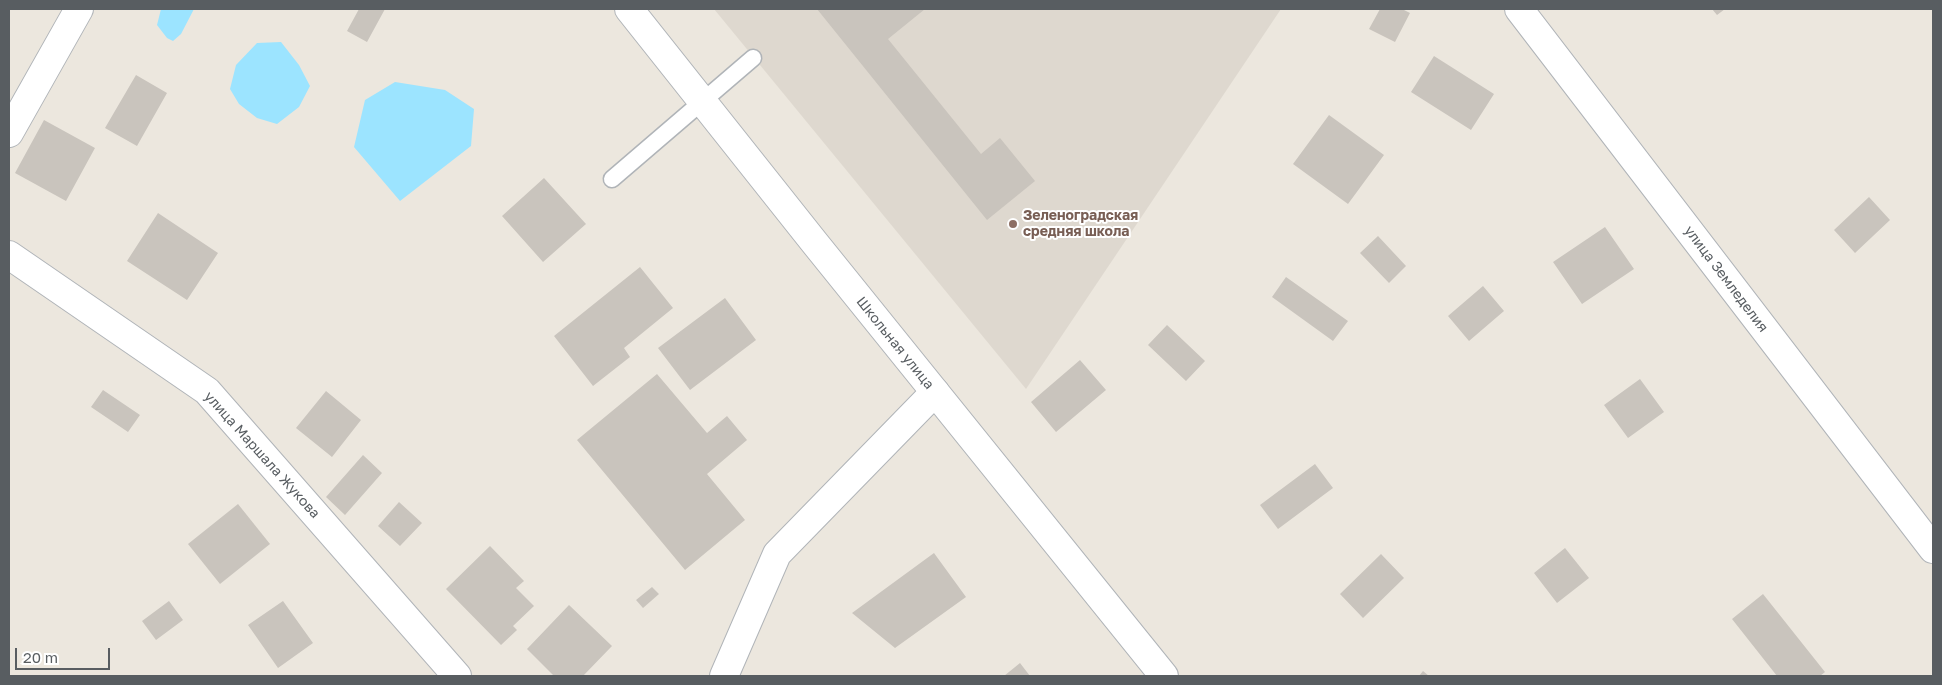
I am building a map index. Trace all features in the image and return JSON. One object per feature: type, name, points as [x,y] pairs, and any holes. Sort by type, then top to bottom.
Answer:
[{"type":"street","points":[[9,133],[79,9]]},
{"type":"street","name":"Школьная улица","points":[[629,9],[1164,676]]},
{"type":"street","name":"улица Земледелия","points":[[1519,9],[1933,549]]},
{"type":"street","name":"улица Маршала Жукова","points":[[9,255],[207,390],[457,676]]},
{"type":"street","points":[[724,676],[777,554],[935,392]]},
{"type":"lane","points":[[612,179],[753,58]]},
{"type":"shaded area","name":"Зеленоградская средняя школа","points":[[714,9],[1281,9],[1026,389]]},
{"type":"water","points":[[161,9],[194,9],[181,34],[173,41],[167,38],[157,25]]},
{"type":"water","points":[[281,42],[299,65],[310,86],[299,107],[277,124],[257,118],[239,104],[230,89],[236,65],[257,43]]},
{"type":"water","points":[[395,82],[445,90],[474,109],[471,146],[400,201],[354,147],[365,100]]},
{"type":"building","points":[[359,9],[385,9],[367,42],[347,31]]},
{"type":"building","points":[[817,9],[925,9],[888,39],[981,154],[1000,138],[1035,181],[987,220]]},
{"type":"building","points":[[1380,9],[1402,9],[1410,13],[1395,42],[1369,29]]},
{"type":"building","points":[[1712,9],[1725,9],[1717,15]]},
{"type":"building","points":[[1434,56],[1494,94],[1471,130],[1411,92]]},
{"type":"building","points":[[136,75],[167,93],[137,146],[105,128]]},
{"type":"building","points":[[1329,115],[1384,155],[1348,204],[1293,164]]},
{"type":"building","points":[[44,120],[95,148],[66,201],[15,173]]},
{"type":"building","points":[[544,178],[586,224],[543,262],[502,216]]},
{"type":"building","points":[[1869,197],[1890,220],[1855,253],[1834,230]]},
{"type":"building","points":[[158,213],[218,253],[187,300],[127,261]]},
{"type":"building","points":[[1605,227],[1634,269],[1582,304],[1553,262]]},
{"type":"building","points":[[1378,236],[1406,266],[1389,283],[1360,253]]},
{"type":"building","points":[[640,267],[673,308],[624,348],[630,357],[593,386],[554,336]]},
{"type":"building","points":[[1286,277],[1348,321],[1333,341],[1272,297]]},
{"type":"building","points":[[1483,286],[1504,311],[1469,341],[1448,316]]},
{"type":"building","points":[[725,298],[756,340],[690,390],[658,348]]},
{"type":"building","points":[[1167,325],[1205,361],[1186,381],[1148,345]]},
{"type":"building","points":[[1080,360],[1106,390],[1056,432],[1031,402]]},
{"type":"building","points":[[657,374],[707,433],[727,416],[747,440],[707,474],[745,520],[685,570],[577,440]]},
{"type":"building","points":[[1640,379],[1664,412],[1628,438],[1604,405]]},
{"type":"building","points":[[103,390],[140,415],[128,432],[91,407]]},
{"type":"building","points":[[326,391],[361,420],[332,457],[296,428]]},
{"type":"building","points":[[363,455],[382,473],[345,515],[326,497]]},
{"type":"building","points":[[1315,464],[1333,488],[1278,529],[1260,505]]},
{"type":"building","points":[[399,502],[422,523],[400,546],[378,526]]},
{"type":"building","points":[[238,504],[270,544],[220,584],[188,544]]},
{"type":"building","points":[[490,546],[524,581],[516,588],[534,606],[513,626],[517,630],[501,645],[446,589]]},
{"type":"building","points":[[1565,548],[1589,578],[1557,603],[1534,573]]},
{"type":"building","points":[[934,553],[966,597],[895,648],[852,613]]},
{"type":"building","points":[[1381,554],[1404,578],[1363,618],[1340,594]]},
{"type":"building","points":[[652,587],[659,594],[643,608],[636,600]]},
{"type":"building","points":[[1763,594],[1825,672],[1820,676],[1777,676],[1732,619]]},
{"type":"building","points":[[169,601],[183,620],[156,640],[142,621]]},
{"type":"building","points":[[283,601],[313,643],[278,668],[248,625]]},
{"type":"building","points":[[569,605],[612,646],[583,676],[554,676],[527,649]]},
{"type":"building","points":[[1020,663],[1030,676],[1004,676]]},
{"type":"building","points":[[1423,671],[1429,676],[1419,676]]},
{"type":"place","name":"Зеленоградская средняя школа","points":[[1013,224]]}]
